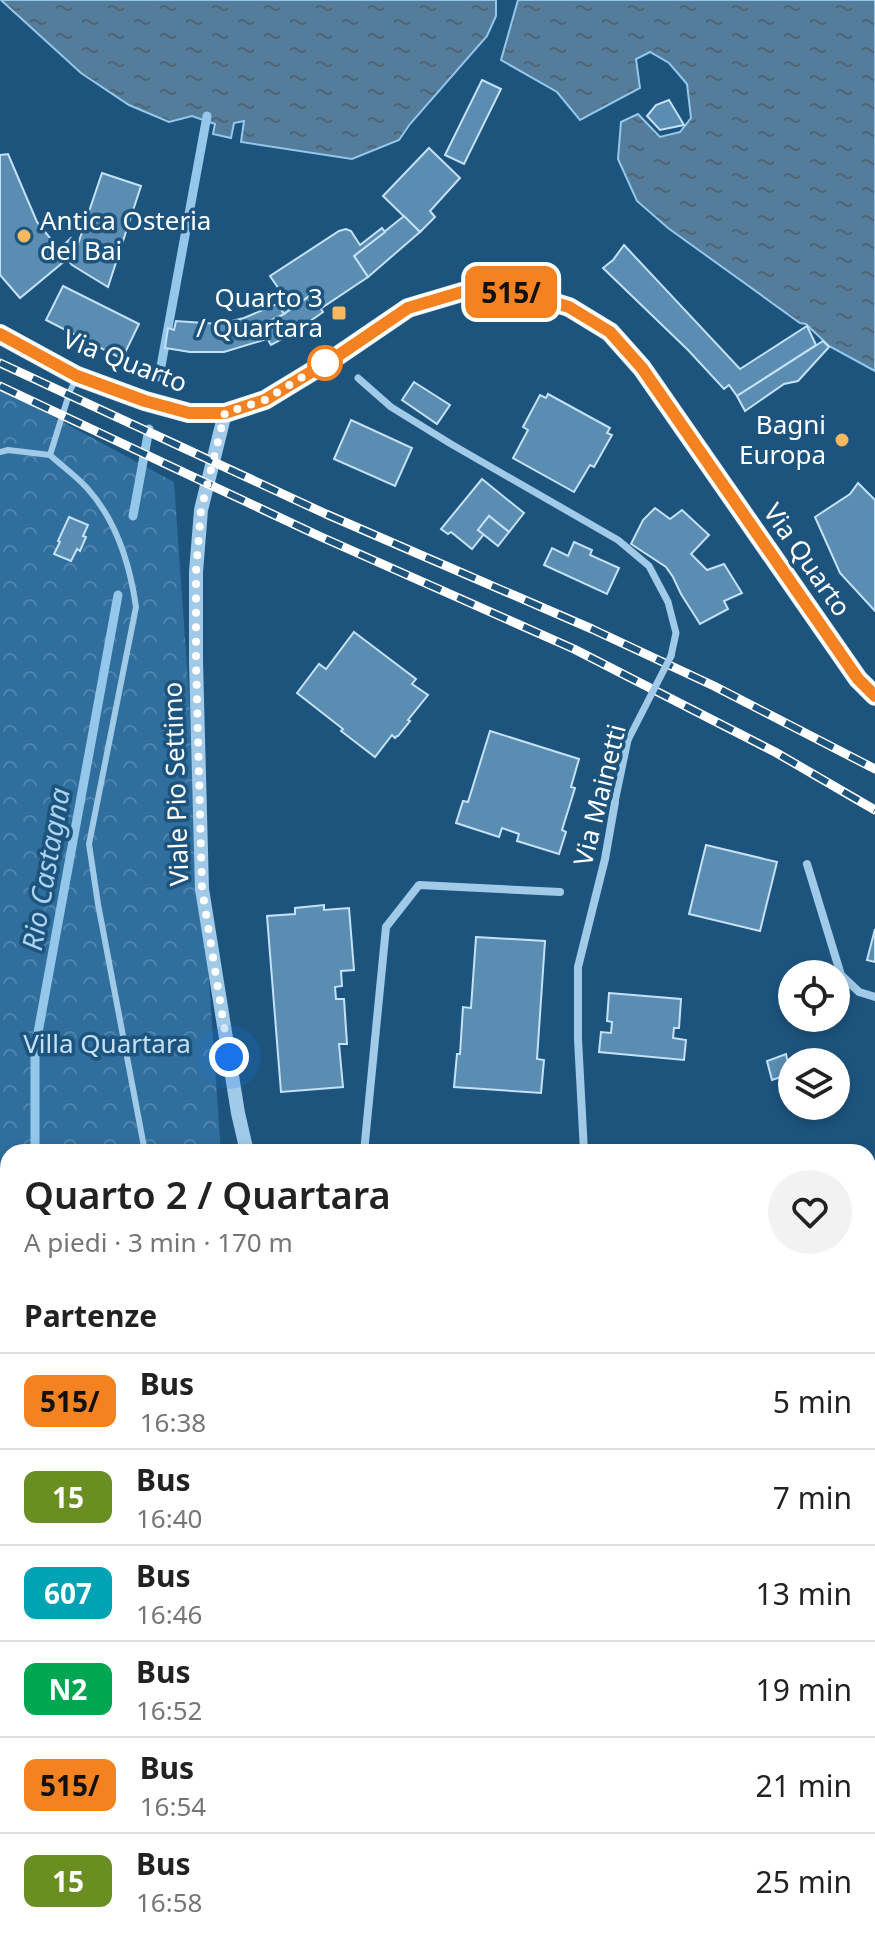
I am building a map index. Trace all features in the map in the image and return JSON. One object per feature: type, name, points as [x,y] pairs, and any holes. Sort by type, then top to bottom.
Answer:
[{"type":"main road","name":"Via Quarto","points":[[0,334],[77,376],[145,401],[189,413],[225,413],[265,400],[408,308],[462,292],[520,292],[569,307],[610,332],[642,368],[858,679],[875,696]]},
{"type":"street","name":"Via Mainetti","points":[[358,378],[391,407],[618,540],[649,566],[668,602],[676,633],[671,656],[628,740],[605,859],[578,967],[584,1144]]},
{"type":"street","name":"Viale Pio Settimo","points":[[225,413],[201,510],[196,572],[202,889],[245,1144]]},
{"type":"street","points":[[807,864],[841,975],[859,992],[875,997]]},
{"type":"street","points":[[365,1144],[386,927],[419,885],[560,892]]},
{"type":"lane","points":[[50,455],[77,376]]},
{"type":"lane","points":[[0,452],[8,450],[50,455],[88,489],[114,528],[131,574],[136,607],[89,844],[143,1144]]},
{"type":"green space","name":"Villa Quartara","points":[[0,388],[174,482],[220,1144],[0,1144]]},
{"type":"water","points":[[1,0],[496,0],[496,16],[487,36],[399,140],[352,159],[241,142],[244,121],[234,123],[231,138],[213,134],[215,124],[192,116],[169,122],[129,105],[81,73]]},
{"type":"water","points":[[518,0],[875,0],[875,371],[829,346],[806,324],[800,323],[668,228],[637,201],[618,159],[621,122],[638,114],[660,137],[680,132],[691,118],[687,84],[669,63],[650,52],[636,59],[640,88],[580,120],[557,92],[501,60]]},
{"type":"building","points":[[482,80],[501,89],[464,164],[445,155]]},
{"type":"building","points":[[669,100],[684,125],[660,130],[647,116],[656,105]]},
{"type":"building","points":[[429,148],[460,178],[430,211],[435,217],[420,232],[383,196]]},
{"type":"building","name":"Antica Osteria del Bai","points":[[8,154],[37,222],[67,259],[20,298],[0,275],[0,155]]},
{"type":"building","points":[[102,173],[141,186],[108,287],[72,265],[59,249],[71,238],[78,244]]},
{"type":"building","points":[[404,216],[420,232],[368,277],[354,256]]},
{"type":"building","points":[[382,228],[385,232],[354,256],[368,277],[320,309],[311,295],[284,314],[277,304],[283,295],[270,276],[339,231],[351,231],[360,245]]},
{"type":"building","points":[[624,245],[740,369],[807,326],[816,345],[737,396],[729,385],[724,389],[603,268]]},
{"type":"building","points":[[63,286],[139,324],[122,359],[46,320]]},
{"type":"building","points":[[311,295],[323,312],[271,345],[260,326]]},
{"type":"building","points":[[277,304],[284,314],[260,326],[267,339],[224,352],[165,348],[168,328],[174,330],[176,321],[219,324],[244,318]]},
{"type":"building","points":[[823,341],[829,347],[798,381],[784,384],[745,411],[737,396]]},
{"type":"building","points":[[414,382],[450,405],[437,424],[402,400]]},
{"type":"building","points":[[548,394],[610,428],[607,433],[612,435],[594,467],[590,465],[574,492],[513,458],[528,430],[523,427],[540,395],[546,398]]},
{"type":"building","points":[[351,420],[412,448],[395,486],[334,459]]},
{"type":"building","points":[[482,479],[524,513],[509,532],[489,516],[478,530],[484,534],[472,549],[451,532],[448,534],[441,529]]},
{"type":"building","points":[[858,483],[875,500],[875,611],[840,573],[815,517],[850,494]]},
{"type":"building","points":[[655,508],[670,519],[682,510],[709,535],[691,554],[707,570],[724,564],[742,593],[724,601],[728,609],[700,624],[666,567],[631,544],[643,520]]},
{"type":"building","points":[[489,516],[509,532],[498,546],[478,530]]},
{"type":"building","points":[[69,517],[88,525],[80,551],[77,549],[71,561],[54,554]]},
{"type":"building","points":[[574,542],[592,550],[590,555],[619,568],[607,594],[544,565],[552,548],[568,556]]},
{"type":"building","points":[[354,632],[416,679],[412,684],[428,695],[398,736],[395,738],[392,735],[375,757],[297,693],[319,664],[326,669]]},
{"type":"building","points":[[490,731],[579,759],[559,854],[517,841],[519,834],[502,828],[499,837],[456,823],[463,801],[468,802]]},
{"type":"building","points":[[706,845],[777,862],[760,931],[689,914]]},
{"type":"building","points":[[324,905],[324,910],[349,908],[354,970],[341,971],[342,986],[335,987],[336,999],[344,999],[347,1044],[339,1044],[343,1087],[281,1092],[267,916],[295,914],[295,908]]},
{"type":"building","points":[[875,929],[875,962],[867,960]]},
{"type":"building","points":[[476,937],[545,941],[537,1059],[544,1060],[541,1093],[454,1087],[463,1007],[471,1008]]},
{"type":"building","points":[[609,993],[681,999],[679,1028],[674,1028],[673,1038],[686,1040],[684,1060],[599,1052],[601,1032],[611,1033],[612,1022],[607,1021]]},
{"type":"building","points":[[778,1057],[778,1078],[772,1080],[767,1061]]},
{"type":"waterway","name":"Rio Castagna","points":[[159,377],[207,116]]},
{"type":"waterway","name":"Rio Castagna","points":[[133,516],[149,429]]},
{"type":"waterway","name":"Rio Castagna","points":[[35,1144],[35,1049],[118,595]]},
{"type":"railway","points":[[0,363],[326,514],[592,629],[714,686],[875,769]]},
{"type":"railway","points":[[0,386],[319,536],[574,649],[775,752],[875,810]]},
{"type":"bus line","name":"515/","points":[[0,334],[77,376],[145,401],[189,413],[225,413],[265,400],[408,308],[462,292],[520,292],[569,307],[610,332],[642,368],[858,679],[875,696]]},
{"type":"place","name":"Antica Osteria del Bai","points":[[24,236]]},
{"type":"place","name":"Quarto 3 / Quartara","points":[[339,313]]},
{"type":"place","name":"Bagni Europa","points":[[842,440]]},
{"type":"route","points":[[229,1057],[202,889],[196,662],[196,572],[201,510],[225,413],[265,400],[325,363]]}]
